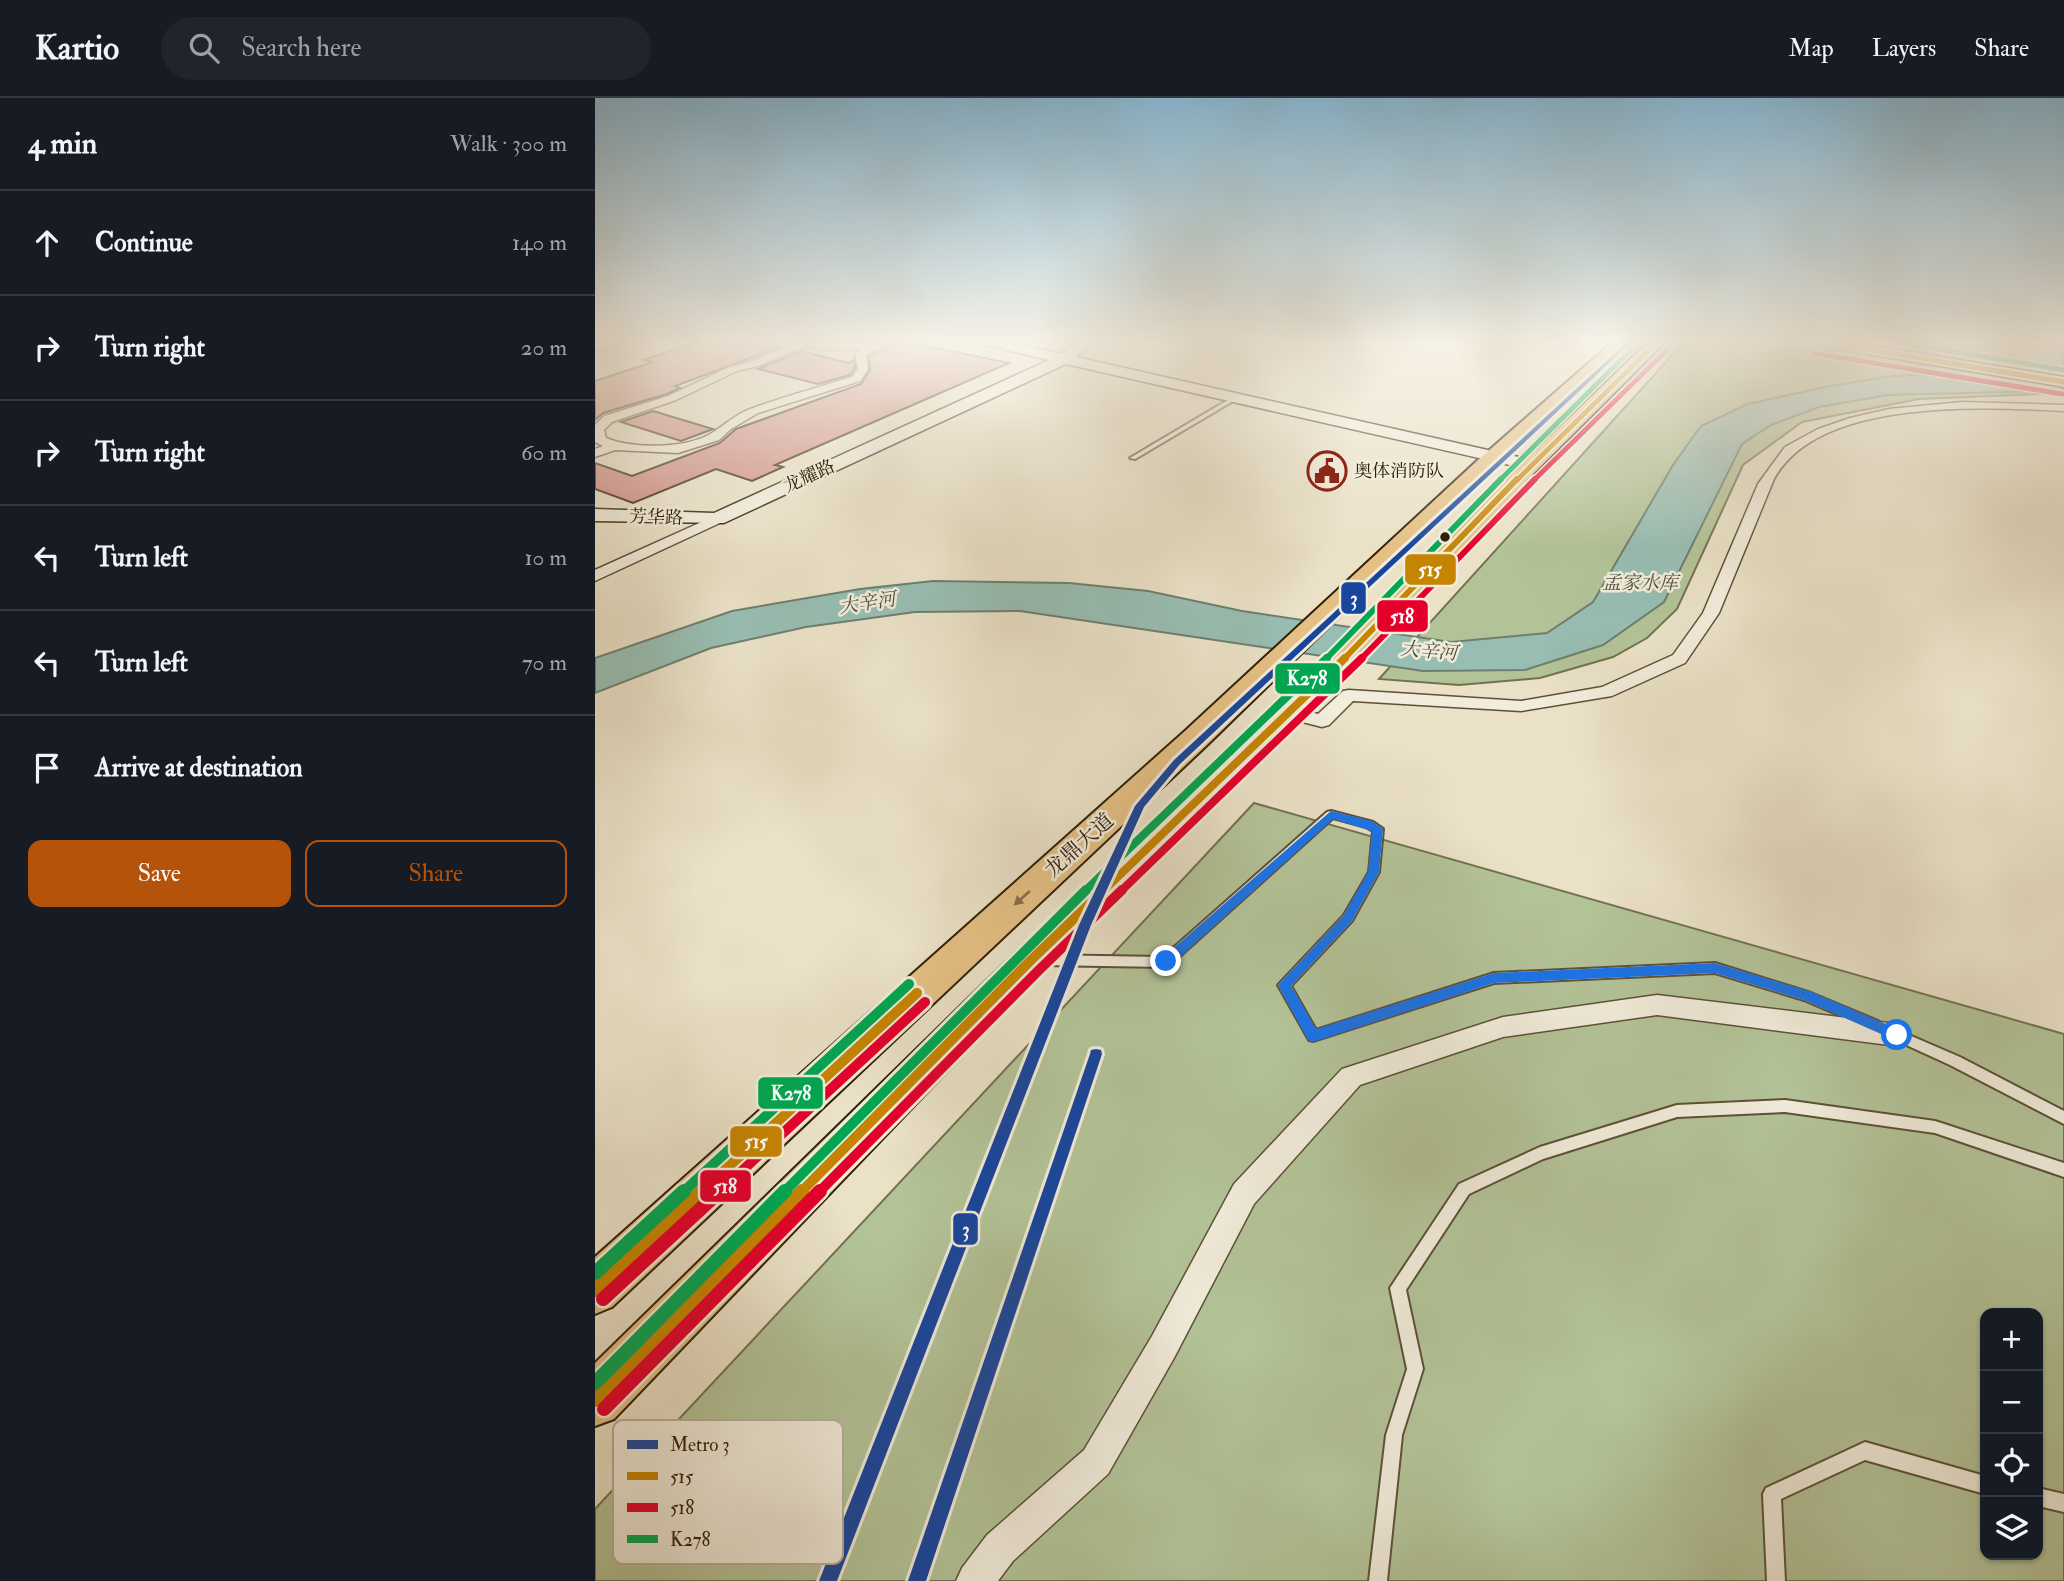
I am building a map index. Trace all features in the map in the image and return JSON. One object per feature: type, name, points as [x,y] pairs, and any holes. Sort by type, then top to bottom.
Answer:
[{"type":"main road","name":"龙鼎大道","points":[[595,1290],[1186,747],[1493,456],[1545,410]]},
{"type":"main road","points":[[595,1400],[1031,960],[1302,701],[1588,410]]},
{"type":"street","points":[[635,410],[608,419],[598,429],[600,440],[614,446],[674,450],[715,437],[727,426],[757,410]]},
{"type":"street","name":"龙耀路","points":[[717,519],[953,410]]},
{"type":"street","points":[[1289,410],[1532,465]]},
{"type":"street","points":[[1302,701],[1322,721],[1349,695],[1521,706],[1606,692],[1679,659],[1711,613],[1774,466],[1792,447],[1840,426],[1889,414],[1930,410]]},
{"type":"street","points":[[595,453],[614,446]]},
{"type":"street","name":"芳华路","points":[[595,515],[717,519]]},
{"type":"street","points":[[595,576],[717,519]]},
{"type":"street","points":[[975,1581],[1000,1548],[1096,1462],[1163,1347],[1244,1194],[1352,1077],[1503,1027],[1657,1005],[1897,1035]]},
{"type":"lane","points":[[1133,458],[1214,410]]},
{"type":"lane","points":[[1031,960],[1166,961],[1331,814],[1378,829],[1374,872],[1348,918],[1284,985],[1313,1036],[1494,978],[1715,968],[1807,996],[1955,1061],[2064,1118]]},
{"type":"lane","points":[[1378,1581],[1394,1435],[1415,1369],[1398,1288],[1464,1189],[1540,1153],[1677,1111],[1786,1106],[1935,1127],[2064,1170]]},
{"type":"lane","points":[[1776,1581],[1772,1494],[1865,1451],[1980,1484]]},
{"type":"lane","points":[[2043,1498],[2064,1503]]},
{"type":"green space","points":[[1622,410],[1862,410],[1802,422],[1743,465],[1677,609],[1647,638],[1613,657],[1540,678],[1459,685],[1379,679]]},
{"type":"green space","points":[[1254,803],[2064,1034],[2064,1581],[595,1581],[595,1509],[613,1490],[613,1564],[843,1564],[843,1420],[678,1420]]},
{"type":"water","name":"孟家水库","points":[[1735,410],[1810,410],[1771,425],[1742,444],[1664,602],[1603,645],[1525,670],[1423,671],[1020,611],[915,612],[806,627],[711,648],[595,693],[595,658],[732,611],[860,589],[933,581],[1069,583],[1148,591],[1242,611],[1451,642],[1547,633],[1593,602],[1673,465],[1701,426]]},
{"type":"building","points":[[595,410],[612,410],[603,413],[595,420]]},
{"type":"building","points":[[788,410],[901,410],[775,465],[783,467],[752,481],[716,469],[633,503],[595,489],[595,463],[632,476],[720,443],[736,429]]},
{"type":"building","points":[[653,411],[713,429],[681,441],[621,422]]},
{"type":"metro line","name":"3","points":[[843,1543],[1085,925],[1140,806],[1177,762],[1556,410]]},
{"type":"metro line","name":"3","points":[[917,1581],[1096,1054]]},
{"type":"metro line","name":"3","points":[[828,1581],[835,1564]]},
{"type":"transit line","name":"K278","points":[[595,1383],[1022,951],[1307,679],[1570,410]]},
{"type":"transit line","name":"515","points":[[595,1400],[1031,960],[1316,688],[1587,410]]},
{"type":"transit line","name":"518","points":[[604,1409],[1040,969],[1325,696],[1605,410]]},
{"type":"transit line","name":"K278","points":[[595,1273],[909,984]]},
{"type":"transit line","name":"515","points":[[595,1290],[917,993]]},
{"type":"transit line","name":"518","points":[[603,1299],[925,1002]]},
{"type":"place","name":"奥体消防队","points":[[1327,471]]},
{"type":"route","points":[[1166,961],[1331,814],[1378,829],[1374,872],[1348,918],[1284,985],[1313,1036],[1494,978],[1715,968],[1807,996],[1897,1035]]},
{"type":"water label","name":"大辛河","points":[[867,602]]},
{"type":"water label","name":"大辛河","points":[[1429,650]]}]
